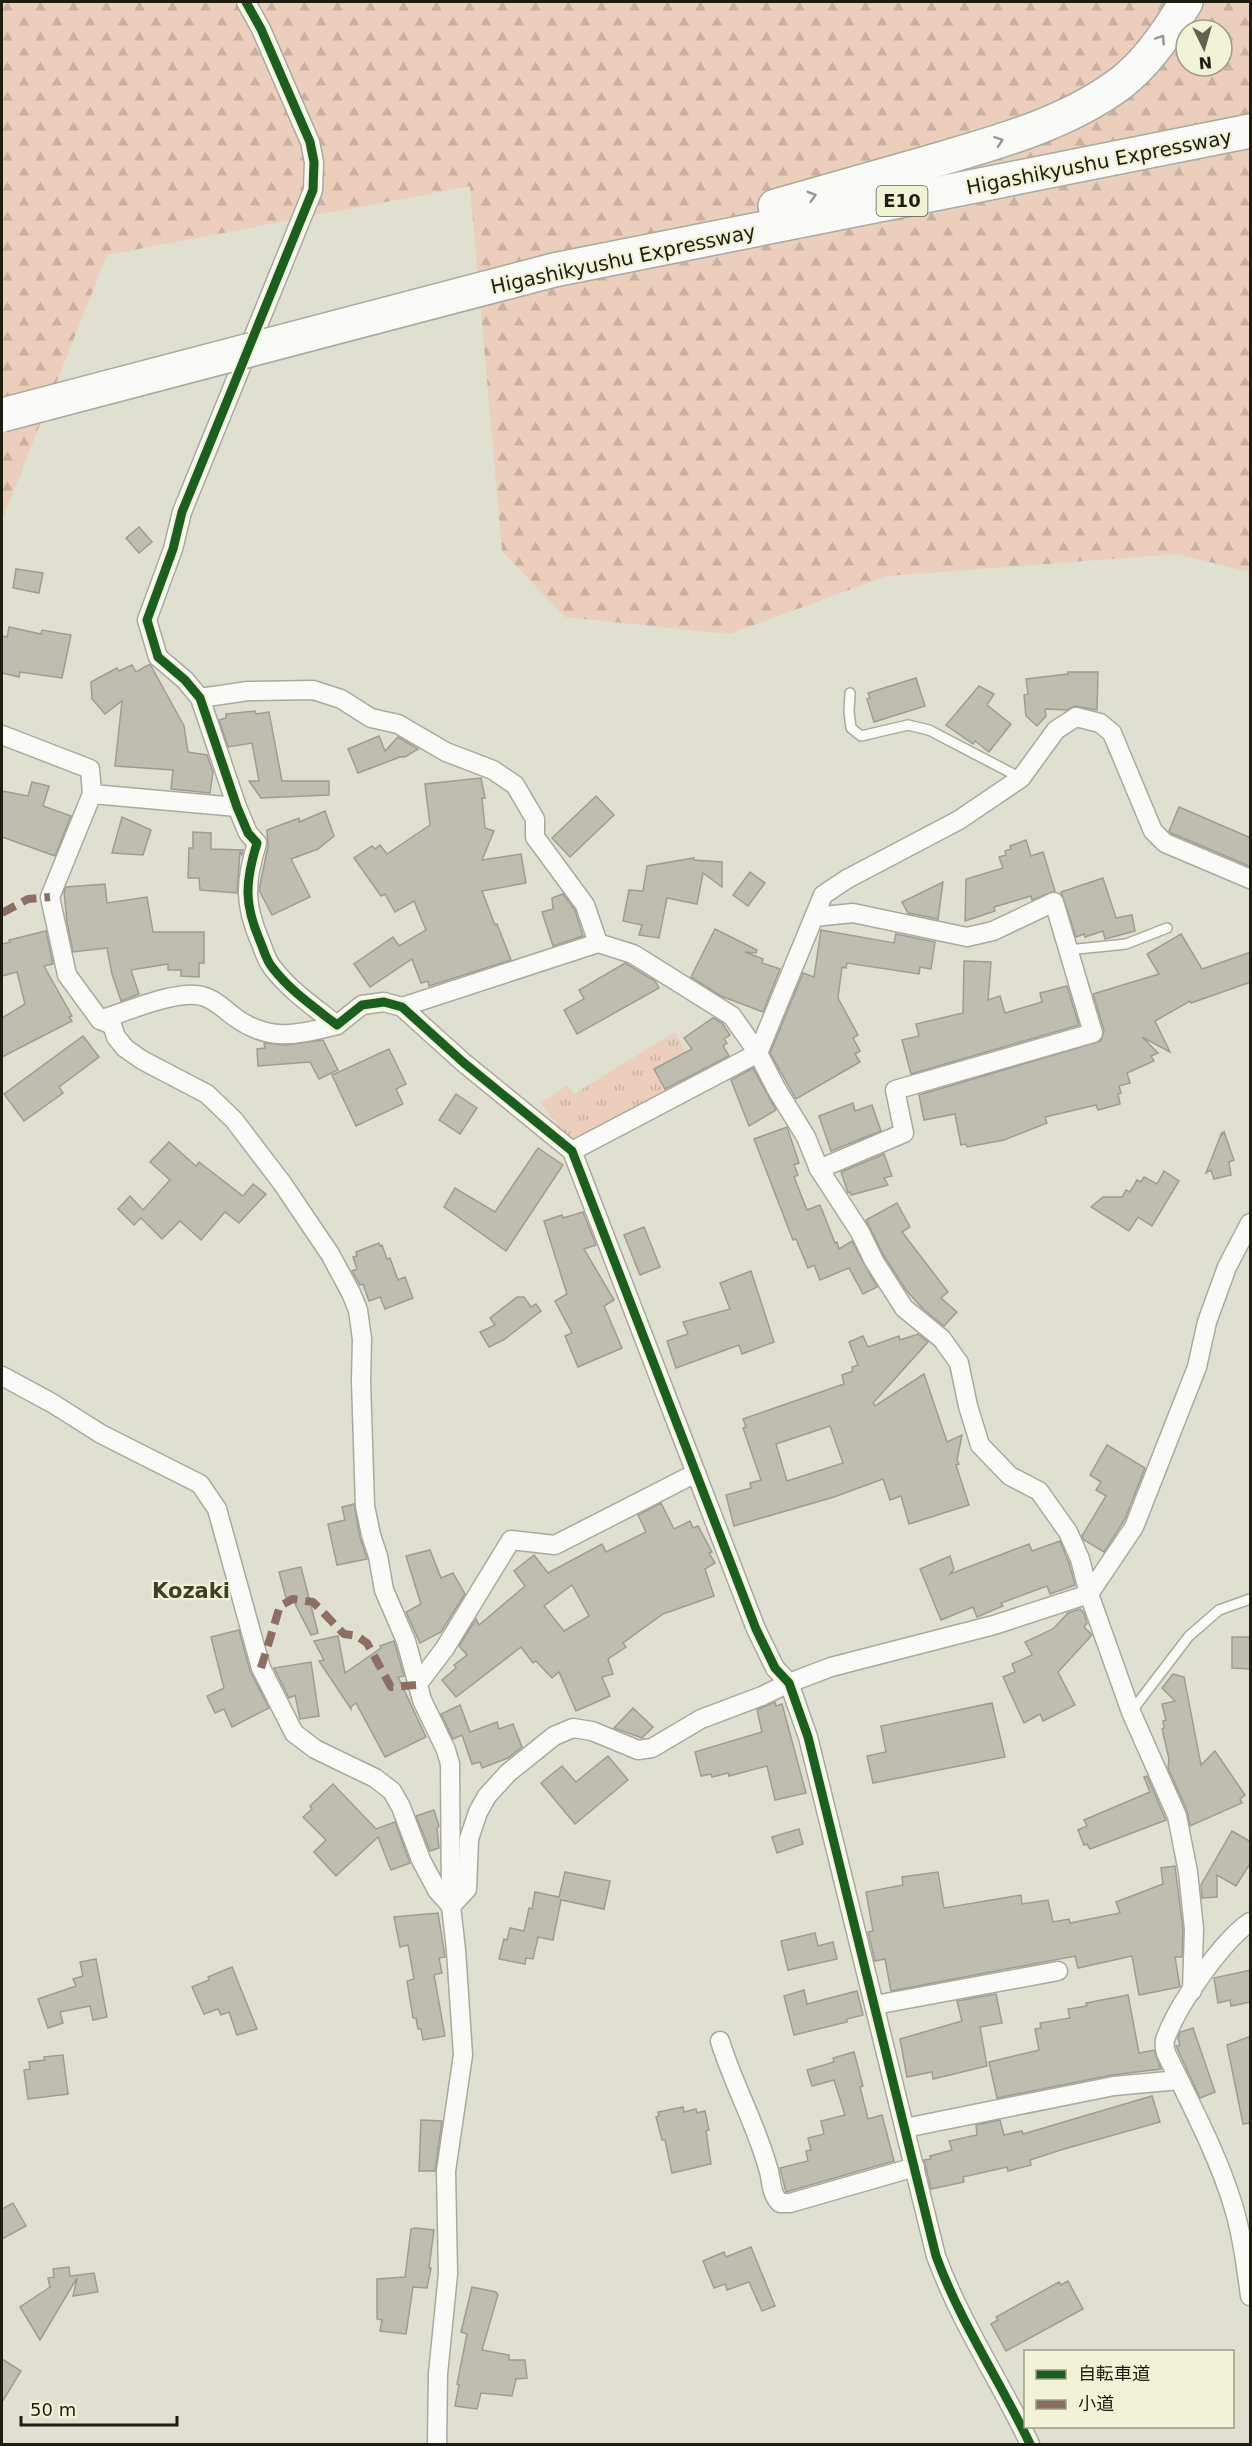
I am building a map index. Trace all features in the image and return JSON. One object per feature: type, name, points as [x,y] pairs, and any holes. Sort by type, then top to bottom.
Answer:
[{"type":"highway","points":[[554,270],[987,145],[1085,107],[1122,81],[1153,51],[1186,2]]},
{"type":"highway","name":"Higashikyushu Expressway","points":[[2,415],[554,270],[1251,131]]},
{"type":"highway","points":[[686,244],[783,233],[1129,167],[1251,151]]},
{"type":"street","points":[[246,2],[299,113],[310,142],[315,177],[313,190],[182,512],[173,549],[147,620],[158,657],[185,680],[200,698],[237,807],[248,832],[257,843],[251,864],[248,894],[251,921],[270,965],[306,1002],[337,1025]]},
{"type":"street","points":[[200,698],[248,691],[313,690],[340,699],[370,718],[398,724],[447,752],[493,770],[515,785],[535,819],[535,837],[585,905],[598,943]]},
{"type":"street","points":[[572,1151],[758,1053],[823,895],[847,879],[958,820],[1021,778],[1056,730],[1076,717],[1100,723],[1112,733],[1153,831],[1165,843],[1251,879]]},
{"type":"street","points":[[2,735],[90,769],[92,794],[50,897],[67,975],[100,1020],[112,1024],[116,1037],[125,1048],[142,1060],[207,1094],[234,1120],[289,1192],[330,1254],[358,1310],[362,1339],[365,1506],[384,1590],[406,1641],[417,1685],[450,1764],[451,1906],[463,2055],[446,2171],[448,2274],[438,2374],[437,2445]]},
{"type":"street","points":[[92,794],[237,807]]},
{"type":"street","points":[[814,917],[853,912],[967,937],[993,931],[1054,902],[1093,1033],[896,1090],[904,1133],[819,1169]]},
{"type":"street","points":[[402,1008],[598,943],[633,954],[732,1016],[758,1053],[777,1090],[806,1137],[819,1169],[860,1232],[874,1261],[904,1308],[942,1339],[959,1363],[968,1406],[980,1445],[1010,1476],[1039,1491],[1068,1532],[1080,1559],[1089,1594],[1131,1712],[1177,1816],[1188,1872],[1194,1929],[1192,1991]]},
{"type":"street","points":[[100,1020],[169,997],[201,995],[212,1000],[246,1025],[263,1033],[294,1036],[337,1025],[362,1005],[384,1002],[402,1008],[464,1063],[572,1151],[756,1629],[775,1668],[789,1683],[808,1737],[936,2256],[948,2289],[1014,2410],[1030,2445]]},
{"type":"street","points":[[451,1906],[467,1889],[469,1839],[478,1812],[487,1796],[508,1773],[554,1736],[573,1728],[592,1731],[638,1750],[652,1748],[701,1719],[831,1667],[994,1625],[1089,1594],[1134,1527],[1197,1367],[1207,1322],[1227,1267],[1251,1223]]},
{"type":"street","points":[[2,1376],[52,1403],[101,1434],[200,1484],[217,1509],[261,1668],[294,1733],[315,1749],[375,1778],[392,1791],[401,1807],[421,1860],[437,1890],[451,1906]]},
{"type":"street","points":[[417,1685],[445,1648],[511,1540],[555,1545],[696,1473]]},
{"type":"street","points":[[1251,1922],[1239,1930],[1192,1991],[1164,2042],[1166,2054],[1208,2142],[1233,2203],[1242,2237],[1251,2296]]},
{"type":"street","points":[[875,2005],[1058,1971]]},
{"type":"street","points":[[720,2041],[767,2164],[772,2192],[780,2203],[790,2203],[915,2167]]},
{"type":"street","points":[[905,2128],[1114,2086],[1179,2080]]},
{"type":"lane","points":[[850,693],[851,728],[861,736],[908,725],[929,730],[1021,778]]},
{"type":"lane","points":[[1068,950],[1126,944],[1167,928]]},
{"type":"lane","points":[[1131,1712],[1189,1636],[1219,1610],[1251,1599]]},
{"type":"green space","points":[[2,2],[1250,2],[1250,572],[1177,554],[887,576],[729,634],[565,617],[502,551],[470,186],[107,255],[2,520]]},
{"type":"green space","points":[[675,1032],[699,1078],[582,1139],[567,1138],[541,1103],[568,1085],[574,1094]]},
{"type":"building","points":[[139,527],[152,542],[139,553],[126,538]]},
{"type":"building","points":[[16,569],[43,573],[39,593],[13,588]]},
{"type":"building","points":[[9,627],[41,634],[42,630],[71,635],[62,678],[20,672],[19,677],[2,673],[2,636],[7,637]]},
{"type":"building","points":[[150,664],[184,726],[188,752],[207,755],[213,772],[210,793],[171,789],[173,770],[115,766],[122,701],[105,714],[92,699],[91,682],[117,668],[119,671],[132,665],[136,672]]},
{"type":"building","points":[[1068,672],[1098,672],[1097,710],[1075,706],[1067,710],[1045,709],[1046,716],[1037,726],[1026,716],[1024,695],[1028,694],[1026,679],[1068,674]]},
{"type":"building","points":[[916,678],[925,706],[874,722],[867,699],[870,698],[868,693]]},
{"type":"building","points":[[979,686],[994,694],[987,705],[1011,724],[989,752],[975,741],[973,744],[946,725]]},
{"type":"building","points":[[255,711],[256,714],[269,712],[282,781],[329,781],[329,795],[261,798],[249,781],[259,781],[252,743],[228,747],[219,720],[226,718],[226,714]]},
{"type":"building","points":[[379,736],[385,751],[398,737],[418,749],[405,757],[358,773],[348,749]]},
{"type":"building","points":[[481,778],[485,798],[482,798],[485,828],[494,831],[482,860],[521,854],[526,883],[482,891],[511,960],[429,986],[428,981],[421,983],[412,959],[370,987],[354,964],[393,937],[399,946],[426,930],[414,901],[395,912],[385,894],[381,896],[354,858],[372,846],[375,849],[380,845],[387,854],[430,825],[425,784]]},
{"type":"building","points":[[32,782],[49,786],[43,806],[71,816],[55,856],[2,837],[2,791],[28,796]]},
{"type":"building","points":[[596,796],[614,815],[570,857],[552,838]]},
{"type":"building","points":[[1179,807],[1251,838],[1251,867],[1171,833],[1169,831]]},
{"type":"building","points":[[325,811],[334,836],[318,849],[291,859],[310,897],[272,915],[259,890],[268,846],[267,830],[299,818],[299,822]]},
{"type":"building","points":[[122,817],[151,830],[143,855],[112,853]]},
{"type":"building","points":[[193,832],[211,833],[211,849],[243,850],[242,855],[240,852],[237,893],[200,890],[199,878],[188,878],[189,848],[193,848]]},
{"type":"building","points":[[1026,840],[1031,856],[1043,852],[1055,891],[1032,900],[1031,896],[994,907],[995,911],[965,921],[966,879],[1003,868],[999,857],[1006,855],[1005,851],[1011,849],[1010,846]]},
{"type":"building","points":[[694,858],[694,860],[722,862],[722,887],[703,873],[697,904],[667,898],[659,938],[639,935],[642,925],[623,921],[629,890],[643,891],[647,866]]},
{"type":"building","points":[[750,872],[765,883],[748,906],[733,895]]},
{"type":"building","points":[[1103,878],[1116,918],[1132,915],[1135,931],[1105,939],[1103,931],[1085,937],[1084,934],[1076,937],[1061,892]]},
{"type":"building","points":[[943,882],[938,919],[908,913],[902,902]]},
{"type":"building","points":[[105,884],[107,903],[147,897],[153,932],[204,932],[204,963],[199,963],[199,977],[181,976],[181,970],[168,970],[168,964],[131,970],[139,994],[121,1001],[112,974],[107,948],[73,952],[67,922],[64,892],[66,887]]},
{"type":"building","points":[[563,894],[575,910],[583,936],[553,946],[542,912],[553,909],[552,898]]},
{"type":"building","points":[[715,929],[757,950],[756,953],[745,952],[763,959],[762,963],[780,969],[763,1012],[721,996],[691,977]]},
{"type":"building","points":[[821,930],[894,943],[896,934],[935,942],[931,969],[920,967],[919,974],[847,963],[846,968],[842,967],[838,998],[858,1035],[853,1038],[860,1051],[855,1054],[860,1062],[796,1099],[770,1053],[803,973],[814,977]]},
{"type":"building","points":[[46,931],[53,964],[44,966],[72,1016],[69,1017],[72,1021],[2,1057],[2,1018],[25,1004],[17,972],[2,976],[2,944],[10,942],[9,940]]},
{"type":"building","points":[[1181,934],[1202,969],[1251,952],[1251,982],[1191,1003],[1190,1001],[1155,1021],[1170,1052],[1142,1037],[1158,1053],[1151,1056],[1154,1061],[1127,1073],[1130,1083],[1119,1086],[1120,1104],[1098,1110],[1096,1105],[1045,1117],[1047,1123],[1004,1140],[967,1147],[966,1144],[961,1145],[955,1114],[924,1120],[919,1095],[1101,1041],[1104,1030],[1093,994],[1159,974],[1147,954]]},
{"type":"building","points":[[964,961],[991,962],[988,1000],[1000,996],[1005,1013],[1042,1002],[1040,993],[1067,986],[1079,1025],[911,1074],[902,1040],[919,1036],[916,1024],[963,1013]]},
{"type":"building","points":[[625,963],[655,981],[659,988],[577,1034],[564,1010],[584,999],[579,990]]},
{"type":"building","points":[[713,1018],[722,1023],[730,1035],[724,1039],[727,1043],[723,1046],[729,1056],[665,1089],[654,1069],[692,1049],[684,1038]]},
{"type":"building","points":[[83,1036],[99,1057],[59,1087],[63,1093],[24,1121],[4,1094]]},
{"type":"building","points":[[323,1040],[338,1070],[319,1079],[310,1062],[258,1066],[257,1049],[265,1048],[264,1043],[286,1045]]},
{"type":"building","points":[[389,1049],[406,1084],[396,1089],[403,1104],[356,1126],[332,1075]]},
{"type":"building","points":[[753,1068],[776,1110],[749,1126],[731,1080]]},
{"type":"building","points":[[456,1094],[477,1108],[460,1134],[439,1120]]},
{"type":"building","points":[[853,1103],[855,1111],[872,1105],[881,1131],[831,1151],[819,1116]]},
{"type":"building","points":[[787,1127],[799,1163],[794,1165],[798,1175],[794,1177],[807,1210],[820,1205],[839,1249],[852,1241],[877,1287],[863,1294],[849,1268],[820,1280],[814,1265],[808,1268],[796,1239],[793,1240],[754,1139]]},
{"type":"building","points":[[1222,1132],[1222,1135],[1224,1132],[1234,1160],[1229,1162],[1231,1175],[1214,1179],[1211,1170],[1206,1173]]},
{"type":"building","points":[[169,1142],[196,1166],[199,1162],[243,1196],[253,1184],[266,1194],[239,1223],[225,1212],[201,1240],[180,1221],[162,1239],[141,1218],[134,1225],[118,1209],[130,1196],[143,1210],[170,1180],[150,1162]]},
{"type":"building","points":[[538,1148],[563,1165],[506,1251],[444,1207],[455,1188],[495,1212]]},
{"type":"building","points":[[884,1154],[892,1176],[884,1178],[888,1185],[851,1195],[850,1192],[848,1193],[841,1172]]},
{"type":"building","points":[[1164,1171],[1179,1181],[1152,1226],[1138,1217],[1129,1231],[1091,1207],[1103,1197],[1122,1197],[1126,1190],[1130,1192],[1137,1180],[1141,1182],[1144,1177],[1157,1184]]},
{"type":"building","points":[[897,1203],[910,1227],[902,1232],[948,1292],[941,1298],[957,1312],[944,1326],[923,1309],[906,1290],[884,1256],[866,1220]]},
{"type":"building","points":[[583,1212],[596,1245],[584,1249],[614,1300],[604,1306],[622,1348],[578,1367],[565,1336],[572,1333],[555,1301],[567,1294],[544,1221]]},
{"type":"building","points":[[644,1227],[660,1267],[640,1275],[624,1235]]},
{"type":"building","points":[[379,1243],[387,1259],[390,1258],[398,1280],[405,1277],[413,1298],[385,1309],[380,1297],[369,1301],[363,1284],[360,1285],[352,1271],[357,1269],[353,1257],[357,1256],[356,1252]]},
{"type":"building","points":[[751,1271],[774,1342],[742,1354],[739,1345],[676,1368],[667,1341],[688,1334],[683,1322],[730,1309],[720,1283]]},
{"type":"building","points":[[517,1297],[524,1297],[531,1307],[536,1304],[541,1311],[505,1339],[489,1347],[480,1332],[495,1325],[490,1318]]},
{"type":"building","points":[[918,1334],[928,1342],[873,1403],[875,1406],[924,1374],[947,1442],[962,1435],[957,1460],[959,1464],[956,1465],[969,1505],[909,1524],[901,1496],[890,1500],[883,1479],[834,1497],[734,1526],[726,1495],[751,1488],[750,1483],[761,1480],[743,1428],[746,1427],[743,1419],[844,1384],[842,1375],[853,1371],[852,1367],[858,1365],[849,1342],[863,1336],[868,1347],[899,1336],[900,1340]],"holes":[[[830,1426],[843,1463],[787,1481],[776,1444]]]},
{"type":"building","points":[[1107,1445],[1145,1468],[1125,1519],[1104,1552],[1084,1540],[1082,1536],[1106,1496],[1096,1490],[1101,1482],[1090,1475]]},
{"type":"building","points":[[661,1503],[674,1529],[690,1521],[693,1528],[698,1526],[712,1552],[709,1553],[715,1563],[705,1569],[714,1596],[663,1614],[623,1643],[626,1647],[608,1659],[613,1674],[602,1677],[610,1696],[576,1711],[559,1672],[552,1678],[536,1661],[533,1663],[521,1647],[456,1697],[442,1680],[456,1668],[454,1665],[467,1655],[459,1646],[476,1619],[479,1625],[525,1586],[514,1571],[534,1555],[548,1573],[602,1544],[606,1552],[646,1532],[638,1515]],"holes":[[[572,1585],[589,1616],[564,1631],[544,1606]]]},
{"type":"building","points":[[354,1504],[367,1559],[337,1565],[328,1524],[345,1520],[342,1507]]},
{"type":"building","points":[[1060,1541],[1075,1585],[1050,1594],[1047,1586],[1001,1603],[1003,1606],[977,1617],[973,1607],[941,1620],[920,1569],[950,1556],[954,1569],[950,1574],[1029,1544],[1032,1551]]},
{"type":"building","points":[[430,1550],[441,1578],[453,1573],[465,1594],[441,1632],[420,1643],[406,1612],[421,1604],[406,1556]]},
{"type":"building","points":[[301,1567],[318,1633],[311,1635],[291,1596],[286,1598],[279,1572]]},
{"type":"building","points":[[1080,1609],[1087,1623],[1084,1627],[1092,1635],[1058,1672],[1075,1705],[1043,1721],[1040,1714],[1024,1723],[1003,1677],[1015,1672],[1012,1664],[1032,1655],[1025,1642],[1053,1629],[1068,1613]]},
{"type":"building","points":[[239,1630],[250,1671],[269,1708],[232,1727],[224,1709],[215,1713],[207,1696],[224,1688],[211,1637]]},
{"type":"building","points":[[338,1636],[345,1673],[381,1648],[380,1646],[394,1641],[404,1676],[398,1677],[426,1737],[385,1757],[356,1703],[351,1709],[319,1661],[324,1660],[314,1641]]},
{"type":"building","points":[[1232,1637],[1251,1637],[1251,1669],[1232,1668]]},
{"type":"building","points":[[311,1662],[319,1716],[300,1719],[295,1695],[289,1698],[274,1668]]},
{"type":"building","points":[[1173,1674],[1184,1677],[1201,1765],[1215,1751],[1245,1795],[1240,1799],[1242,1803],[1190,1826],[1187,1811],[1168,1768],[1169,1759],[1162,1729],[1164,1728],[1163,1721],[1166,1720],[1162,1704],[1175,1701],[1162,1688]]},
{"type":"building","points":[[775,1702],[776,1706],[782,1704],[806,1793],[775,1800],[767,1766],[729,1776],[728,1773],[712,1777],[711,1774],[701,1776],[695,1752],[762,1732],[757,1710]]},
{"type":"building","points":[[992,1703],[1005,1757],[873,1783],[867,1756],[886,1752],[881,1726]]},
{"type":"building","points":[[460,1705],[470,1732],[497,1722],[499,1729],[513,1724],[522,1747],[508,1758],[482,1768],[480,1762],[472,1764],[462,1735],[453,1739],[441,1714]]},
{"type":"building","points":[[633,1708],[653,1727],[642,1738],[614,1728]]},
{"type":"building","points":[[608,1756],[628,1780],[575,1824],[541,1783],[562,1766],[576,1782]]},
{"type":"building","points":[[1147,1776],[1166,1820],[1090,1849],[1087,1844],[1084,1845],[1078,1830],[1087,1826],[1084,1820],[1150,1792],[1144,1777]]},
{"type":"building","points":[[333,1784],[376,1829],[395,1822],[410,1863],[391,1870],[378,1837],[336,1876],[314,1852],[326,1840],[303,1817],[312,1809],[310,1806]]},
{"type":"building","points":[[434,1810],[439,1826],[437,1828],[439,1848],[430,1851],[416,1816]]},
{"type":"building","points":[[799,1829],[803,1844],[777,1853],[772,1837]]},
{"type":"building","points":[[1232,1831],[1251,1842],[1251,1862],[1236,1886],[1217,1875],[1217,1897],[1202,1898],[1201,1885]]},
{"type":"building","points":[[1175,1866],[1183,1929],[1182,1957],[1175,1957],[1180,1987],[1139,1995],[1132,1956],[1078,1968],[1075,1956],[891,1991],[885,1959],[875,1961],[868,1932],[873,1931],[866,1892],[903,1885],[902,1877],[938,1872],[944,1908],[1021,1895],[1022,1904],[1048,1900],[1053,1922],[1069,1919],[1070,1923],[1120,1913],[1116,1902],[1163,1884],[1161,1868]]},
{"type":"building","points":[[565,1872],[610,1881],[604,1909],[561,1900],[553,1940],[538,1937],[533,1959],[526,1958],[525,1964],[499,1959],[504,1939],[507,1940],[510,1928],[524,1931],[535,1892],[559,1897]]},
{"type":"building","points":[[438,1913],[445,1957],[439,1958],[442,1973],[434,1975],[445,2036],[423,2040],[416,2018],[413,2018],[407,1981],[414,1979],[408,1945],[400,1947],[394,1917]]},
{"type":"building","points":[[815,1933],[818,1946],[833,1942],[837,1959],[788,1970],[781,1941]]},
{"type":"building","points":[[96,1959],[107,2017],[93,2020],[90,2006],[60,2012],[63,2023],[48,2028],[38,1999],[76,1986],[73,1979],[83,1976],[80,1962]]},
{"type":"building","points":[[232,1967],[257,2029],[237,2035],[229,2012],[221,2015],[218,2009],[204,2014],[192,1987]]},
{"type":"building","points":[[1251,1970],[1251,2002],[1231,2006],[1230,2000],[1218,2003],[1214,1978]]},
{"type":"building","points":[[804,1990],[807,2004],[857,1991],[863,2015],[847,2019],[847,2022],[794,2035],[784,1996]]},
{"type":"building","points":[[996,1994],[1002,2023],[980,2027],[987,2066],[933,2079],[932,2072],[907,2077],[900,2039],[962,2021],[957,2001]]},
{"type":"building","points":[[1128,1995],[1139,2053],[1154,2050],[1161,2069],[1112,2075],[997,2098],[989,2062],[1039,2050],[1035,2029],[1041,2028],[1040,2023],[1070,2018],[1068,2009]]},
{"type":"building","points":[[1193,2028],[1215,2092],[1200,2098],[1176,2046],[1180,2045],[1178,2038],[1180,2032]]},
{"type":"building","points":[[1251,2036],[1251,2123],[1243,2124],[1227,2045]]},
{"type":"building","points":[[854,2052],[863,2086],[860,2087],[868,2119],[882,2115],[894,2161],[786,2192],[780,2168],[808,2161],[806,2151],[811,2150],[808,2138],[824,2134],[821,2121],[845,2115],[834,2080],[812,2086],[807,2070],[834,2062],[833,2058]]},
{"type":"building","points":[[63,2055],[68,2094],[28,2099],[24,2070],[30,2069],[29,2062],[45,2060],[44,2057]]},
{"type":"building","points":[[1152,2096],[1160,2122],[1030,2160],[1031,2165],[1008,2171],[1007,2167],[963,2177],[964,2182],[931,2189],[924,2160],[952,2150],[949,2141],[977,2135],[976,2125],[1000,2120],[1004,2135],[1022,2131],[1023,2134]]},
{"type":"building","points":[[683,2107],[684,2112],[696,2109],[697,2113],[705,2111],[709,2130],[706,2131],[711,2164],[672,2173],[665,2140],[662,2140],[656,2117],[659,2116],[658,2112]]},
{"type":"building","points":[[421,2120],[442,2121],[435,2171],[419,2171]]},
{"type":"building","points":[[13,2203],[26,2226],[2,2239],[2,2209]]},
{"type":"building","points":[[411,2229],[434,2230],[427,2288],[413,2287],[406,2334],[380,2331],[382,2320],[377,2319],[377,2279],[405,2277]]},
{"type":"building","points":[[751,2247],[775,2306],[762,2311],[749,2282],[727,2290],[725,2284],[714,2288],[703,2261],[724,2252],[726,2257]]},
{"type":"building","points":[[69,2267],[70,2276],[94,2273],[98,2292],[73,2296],[77,2278],[40,2340],[20,2307],[50,2287],[48,2278],[54,2277],[53,2269]]},
{"type":"building","points":[[1068,2281],[1083,2309],[1006,2351],[991,2324],[998,2320],[996,2317],[1059,2282],[1061,2285]]},
{"type":"building","points":[[472,2287],[496,2292],[498,2295],[482,2350],[509,2355],[509,2360],[525,2360],[527,2378],[516,2379],[512,2396],[481,2393],[477,2409],[455,2406],[467,2334],[461,2332]]},
{"type":"building","points":[[2,2359],[21,2371],[2,2402]]},
{"type":"marked path","points":[[2,913],[28,899],[50,897]]},
{"type":"marked path","points":[[261,1668],[280,1606],[293,1599],[313,1602],[344,1634],[357,1636],[367,1643],[391,1687],[417,1685]]},
{"type":"cycle path","points":[[246,2],[261,29],[310,142],[314,162],[313,190],[182,512],[173,549],[147,620],[158,657],[185,680],[200,698],[237,807],[248,833],[257,843],[248,881],[249,904],[251,916],[267,958],[279,975],[302,998],[337,1025],[362,1005],[384,1002],[402,1007],[464,1063],[572,1151],[756,1629],[775,1668],[789,1683],[808,1737],[936,2256],[968,2328],[1030,2444]]},
{"type":"district","name":"Kozaki","points":[[191,1591]]}]
